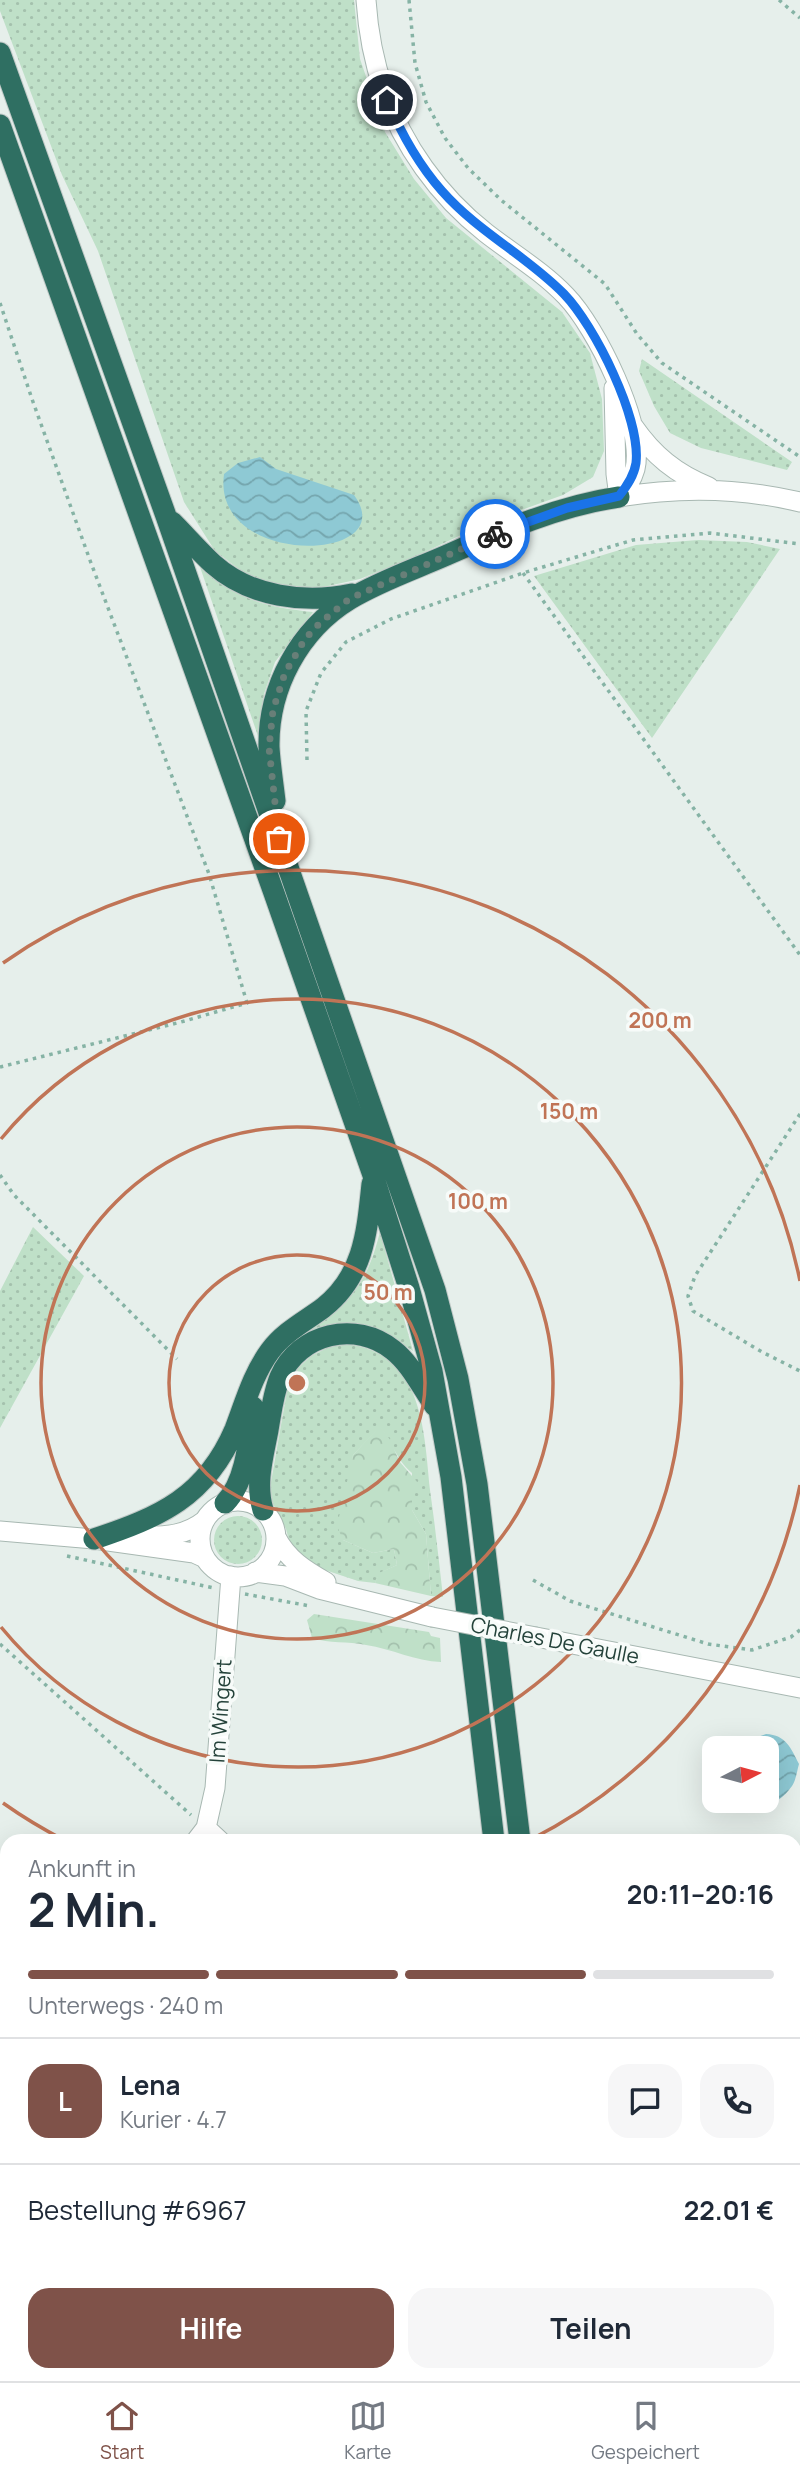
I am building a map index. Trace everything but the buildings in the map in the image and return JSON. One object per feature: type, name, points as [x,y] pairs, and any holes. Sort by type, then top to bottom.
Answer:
[{"type":"highway","points":[[0,53],[166,516],[435,1290],[458,1379],[477,1484],[519,1834]]},
{"type":"highway","points":[[0,125],[373,1175],[410,1288],[442,1416],[493,1834]]},
{"type":"highway","points":[[279,839],[269,748],[273,710],[289,664],[305,639],[333,611],[367,590],[537,517],[619,496]]},
{"type":"highway","points":[[166,516],[215,566],[246,585],[291,597],[317,599],[367,590]]},
{"type":"highway","points":[[94,1539],[159,1515],[192,1491],[219,1459],[230,1440],[264,1359],[279,1341],[333,1300],[350,1279],[366,1241],[373,1175]]},
{"type":"highway","points":[[262,1510],[259,1479],[276,1388],[280,1376],[295,1355],[316,1340],[351,1333],[385,1344],[404,1360],[442,1416]]},
{"type":"highway","points":[[225,1503],[234,1493],[241,1477],[255,1381]]},
{"type":"street","points":[[366,0],[378,75],[410,148],[425,170],[460,210],[484,232],[566,296],[589,326],[632,424],[636,451],[635,470],[619,496]]},
{"type":"street","points":[[613,377],[619,496]]},
{"type":"street","points":[[632,424],[668,465],[691,480],[716,490]]},
{"type":"street","points":[[619,496],[716,490],[800,502]]},
{"type":"street","points":[[0,1531],[94,1539],[194,1553],[205,1558],[219,1572],[231,1576],[255,1573],[270,1558],[276,1537],[270,1520],[262,1510],[245,1502],[225,1503],[213,1510],[193,1530],[180,1534],[94,1539]]},
{"type":"street","points":[[204,1521],[200,1544],[205,1558]]},
{"type":"street","name":"Charles De Gaulle","points":[[276,1537],[283,1552],[300,1567],[361,1600]]},
{"type":"street","name":"Charles De Gaulle","points":[[255,1573],[285,1576],[319,1590],[432,1617],[800,1688]]},
{"type":"street","name":"Im Wingert","points":[[207,1834],[215,1788],[231,1576]]},
{"type":"street","name":"Charles De Gaulle","points":[[749,1677],[800,1675]]},
{"type":"path","points":[[409,0],[415,63],[426,103],[445,138],[468,168],[501,200],[605,284],[637,334],[662,363],[800,457]]},
{"type":"path","points":[[779,0],[800,18]]},
{"type":"path","points":[[0,303],[91,564],[209,874],[247,1003],[0,1067]]},
{"type":"path","points":[[307,760],[306,711],[321,673],[346,642],[391,620],[523,573],[633,540],[710,533],[800,544]]},
{"type":"path","points":[[523,573],[800,955]]},
{"type":"path","points":[[800,1114],[695,1276],[688,1296],[692,1311],[800,1371]]},
{"type":"path","points":[[0,1175],[14,1195],[177,1359]]},
{"type":"path","points":[[533,1580],[570,1601],[708,1643],[752,1650],[791,1637],[800,1630]]},
{"type":"path","points":[[0,1644],[204,1834]]},
{"type":"green space","points":[[0,0],[354,0],[360,59],[385,132],[414,179],[446,218],[562,312],[590,353],[602,399],[604,451],[593,477],[563,495],[491,521],[360,579],[305,591],[252,579],[215,551],[184,502],[98,251],[62,175],[0,11]]},
{"type":"green space","points":[[642,359],[792,462],[787,470],[701,448],[670,433],[654,406],[639,371]]},
{"type":"green space","points":[[698,540],[747,542],[780,549],[652,738],[534,576],[636,545]]},
{"type":"green space","points":[[199,564],[224,586],[251,599],[313,612],[275,662],[264,694],[258,736]]},
{"type":"green space","points":[[33,1227],[84,1276],[0,1428],[0,1291]]},
{"type":"green space","points":[[380,1232],[413,1351],[387,1334],[364,1325],[339,1324],[310,1333],[307,1330],[335,1310],[355,1290],[369,1266]]},
{"type":"green space","points":[[349,1344],[372,1351],[392,1363],[403,1375],[416,1401],[425,1446],[443,1597],[431,1596],[426,1534],[412,1510],[412,1473],[380,1427],[353,1455],[343,1540],[373,1553],[394,1549],[397,1565],[380,1573],[375,1583],[358,1581],[307,1564],[290,1544],[286,1529],[270,1498],[287,1391],[294,1372],[311,1356],[329,1347]]},
{"type":"green space","points":[[380,1426],[391,1441],[399,1461],[418,1483],[412,1492],[412,1510],[426,1534],[431,1596],[375,1583],[379,1573],[397,1565],[394,1549],[373,1553],[343,1540],[337,1526],[353,1455]]},
{"type":"green space","points":[[238,1516],[255,1523],[262,1540],[255,1557],[238,1564],[221,1557],[214,1540],[221,1523]]},
{"type":"green space","points":[[314,1614],[429,1632],[431,1636],[440,1638],[441,1662],[366,1645],[312,1638],[307,1620]]},
{"type":"water","points":[[260,457],[276,469],[354,495],[362,518],[353,534],[331,543],[303,546],[273,540],[246,527],[228,505],[224,474],[238,463]]},
{"type":"water","points":[[779,1738],[790,1748],[799,1764],[792,1786],[779,1799]]},
{"type":"way so far","points":[[279,839],[269,748],[270,729],[278,691],[294,655],[305,639],[349,599],[495,534]]},
{"type":"route","points":[[387,100],[410,148],[442,191],[484,232],[553,283],[578,310],[599,342],[632,424],[636,451],[635,470],[619,496],[537,517],[495,534]]}]
